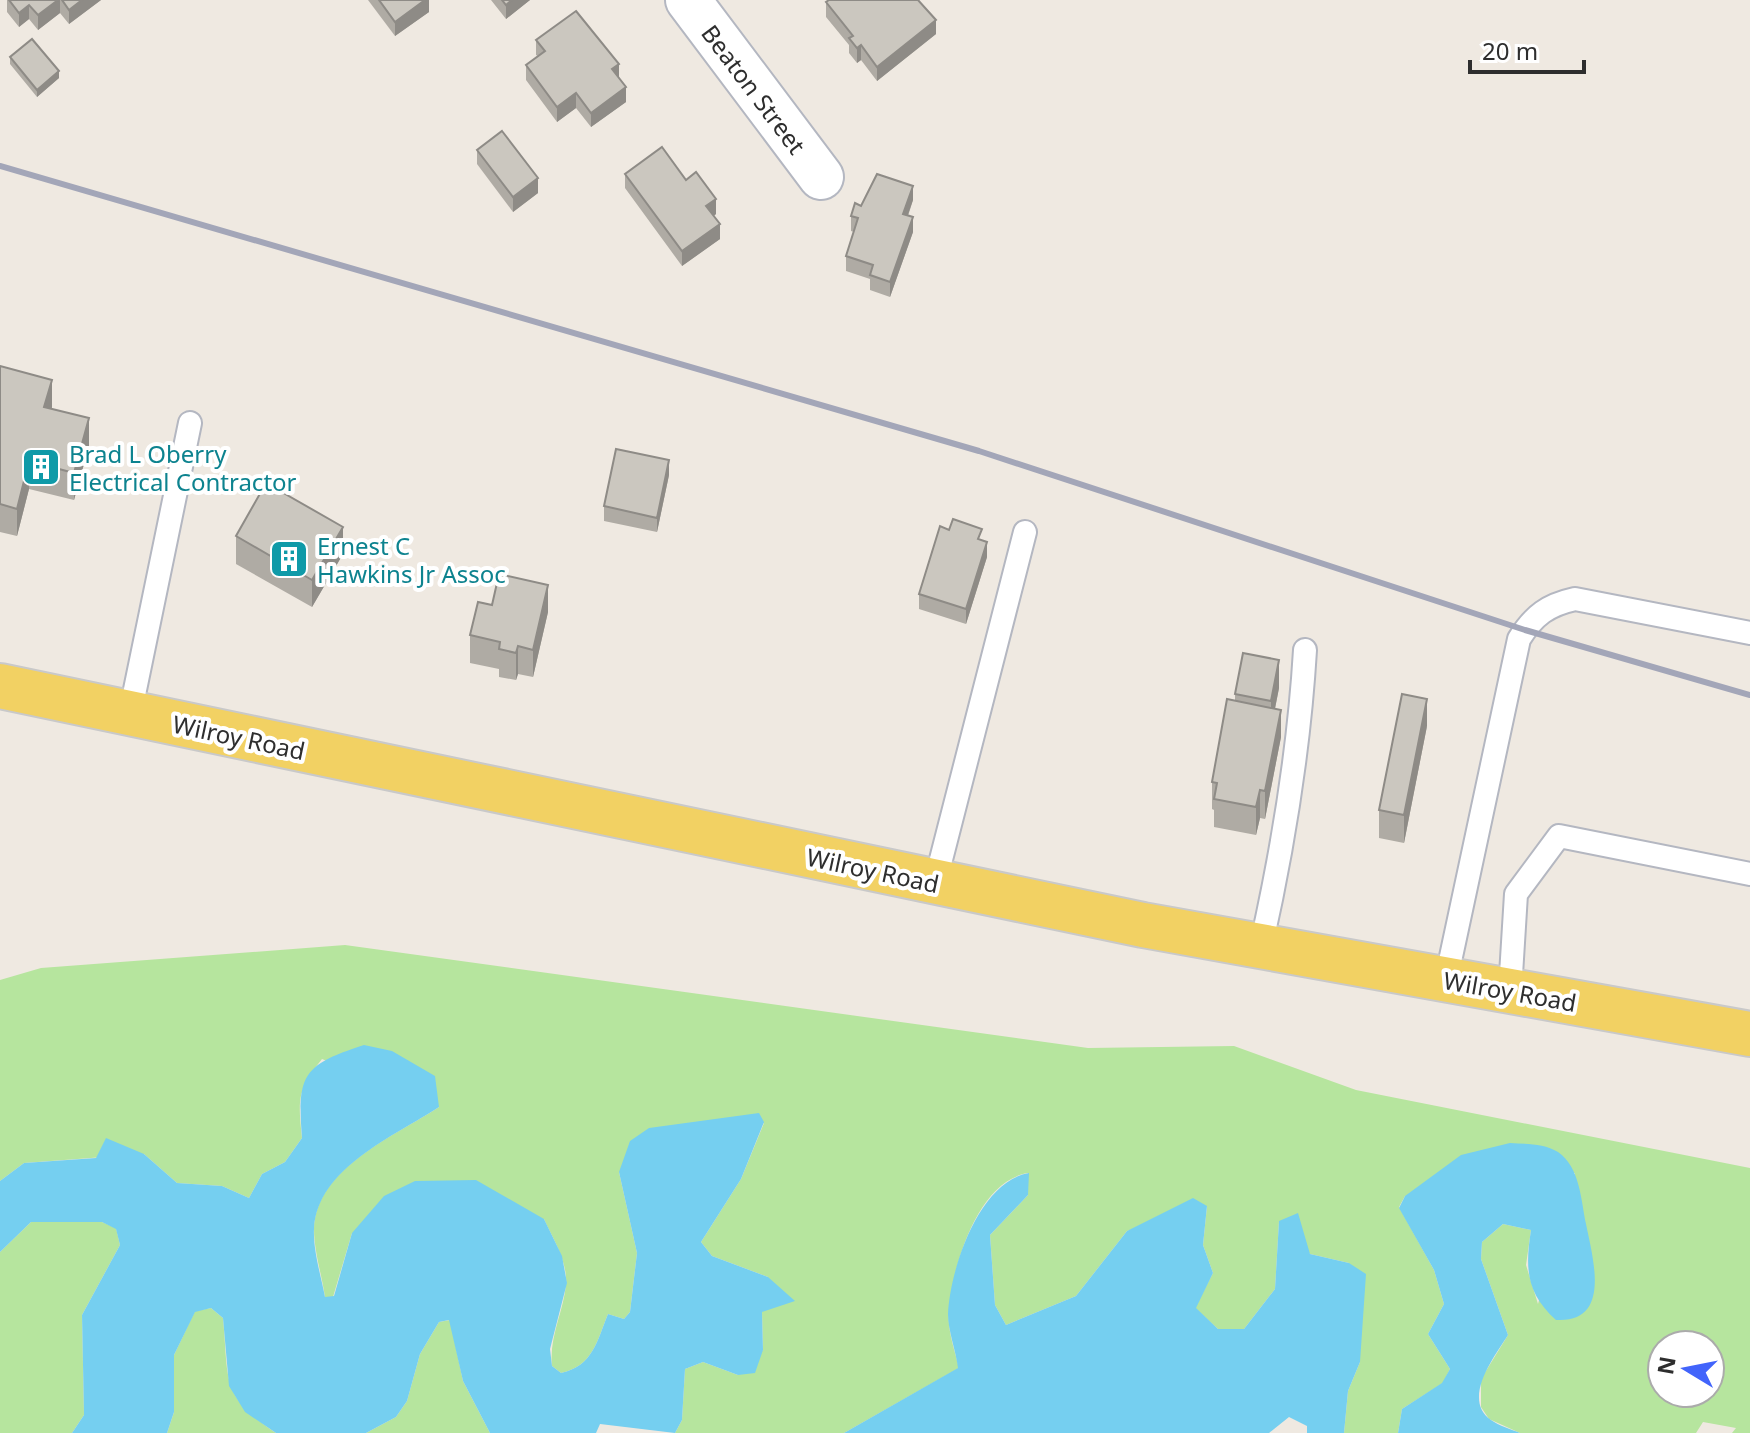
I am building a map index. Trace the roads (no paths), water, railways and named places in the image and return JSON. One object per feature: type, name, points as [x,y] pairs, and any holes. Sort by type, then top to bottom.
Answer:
[{"type":"main road","name":"Wilroy Road","points":[[0,686],[935,883],[1261,946],[1750,1034]]},
{"type":"street","name":"Beaton Street","points":[[688,0],[821,177]]},
{"type":"lane","points":[[130,714],[190,423]]},
{"type":"lane","points":[[935,883],[1025,532]]},
{"type":"lane","points":[[1446,980],[1519,639],[1532,619],[1552,605],[1575,599],[1750,633]]},
{"type":"lane","points":[[1261,946],[1285,842],[1301,715],[1305,650]]},
{"type":"lane","points":[[1510,991],[1516,894],[1559,836],[1750,874]]},
{"type":"water","points":[[364,1045],[392,1051],[435,1076],[439,1107],[361,1156],[329,1188],[318,1207],[314,1229],[325,1297],[334,1296],[352,1233],[384,1196],[415,1181],[476,1180],[544,1219],[562,1256],[567,1283],[550,1349],[552,1366],[561,1373],[572,1370],[592,1351],[608,1314],[624,1319],[630,1312],[637,1253],[619,1172],[630,1141],[649,1128],[759,1113],[764,1122],[741,1179],[701,1242],[712,1256],[768,1277],[795,1301],[762,1312],[763,1350],[755,1373],[738,1375],[703,1362],[685,1369],[682,1420],[675,1433],[600,1424],[596,1433],[490,1433],[463,1381],[449,1320],[439,1322],[420,1354],[407,1401],[396,1417],[366,1433],[276,1433],[245,1412],[229,1386],[223,1318],[211,1308],[195,1312],[174,1355],[174,1412],[167,1433],[72,1433],[84,1415],[82,1315],[120,1245],[116,1229],[102,1222],[31,1222],[0,1252],[0,1181],[24,1163],[96,1158],[106,1138],[144,1154],[177,1183],[222,1186],[249,1198],[262,1174],[285,1162],[302,1138],[301,1099],[308,1075],[328,1059]]},
{"type":"water","points":[[1510,1143],[1535,1144],[1553,1149],[1571,1166],[1592,1254],[1595,1286],[1592,1300],[1585,1311],[1574,1318],[1556,1320],[1533,1290],[1528,1268],[1531,1230],[1503,1224],[1482,1242],[1481,1259],[1508,1335],[1483,1378],[1479,1401],[1491,1420],[1520,1433],[1398,1433],[1402,1409],[1442,1383],[1450,1369],[1428,1334],[1444,1304],[1434,1270],[1399,1208],[1405,1196],[1461,1155]]},
{"type":"water","points":[[1029,1173],[1028,1195],[990,1235],[995,1305],[1006,1325],[1076,1296],[1127,1231],[1193,1198],[1207,1206],[1203,1245],[1213,1273],[1196,1308],[1218,1329],[1244,1329],[1275,1289],[1279,1221],[1298,1213],[1310,1254],[1349,1263],[1366,1274],[1360,1362],[1348,1391],[1344,1433],[1307,1433],[1307,1426],[1289,1417],[1269,1433],[844,1433],[958,1368],[948,1314],[961,1252],[982,1209],[996,1192],[1011,1180]]},
{"type":"railway","points":[[0,166],[979,451],[1525,630],[1750,695]]},
{"type":"place","name":"Brad L Oberry Electrical Contractor","points":[[41,467]]},
{"type":"place","name":"Ernest C Hawkins Jr Assoc","points":[[289,559]]}]
